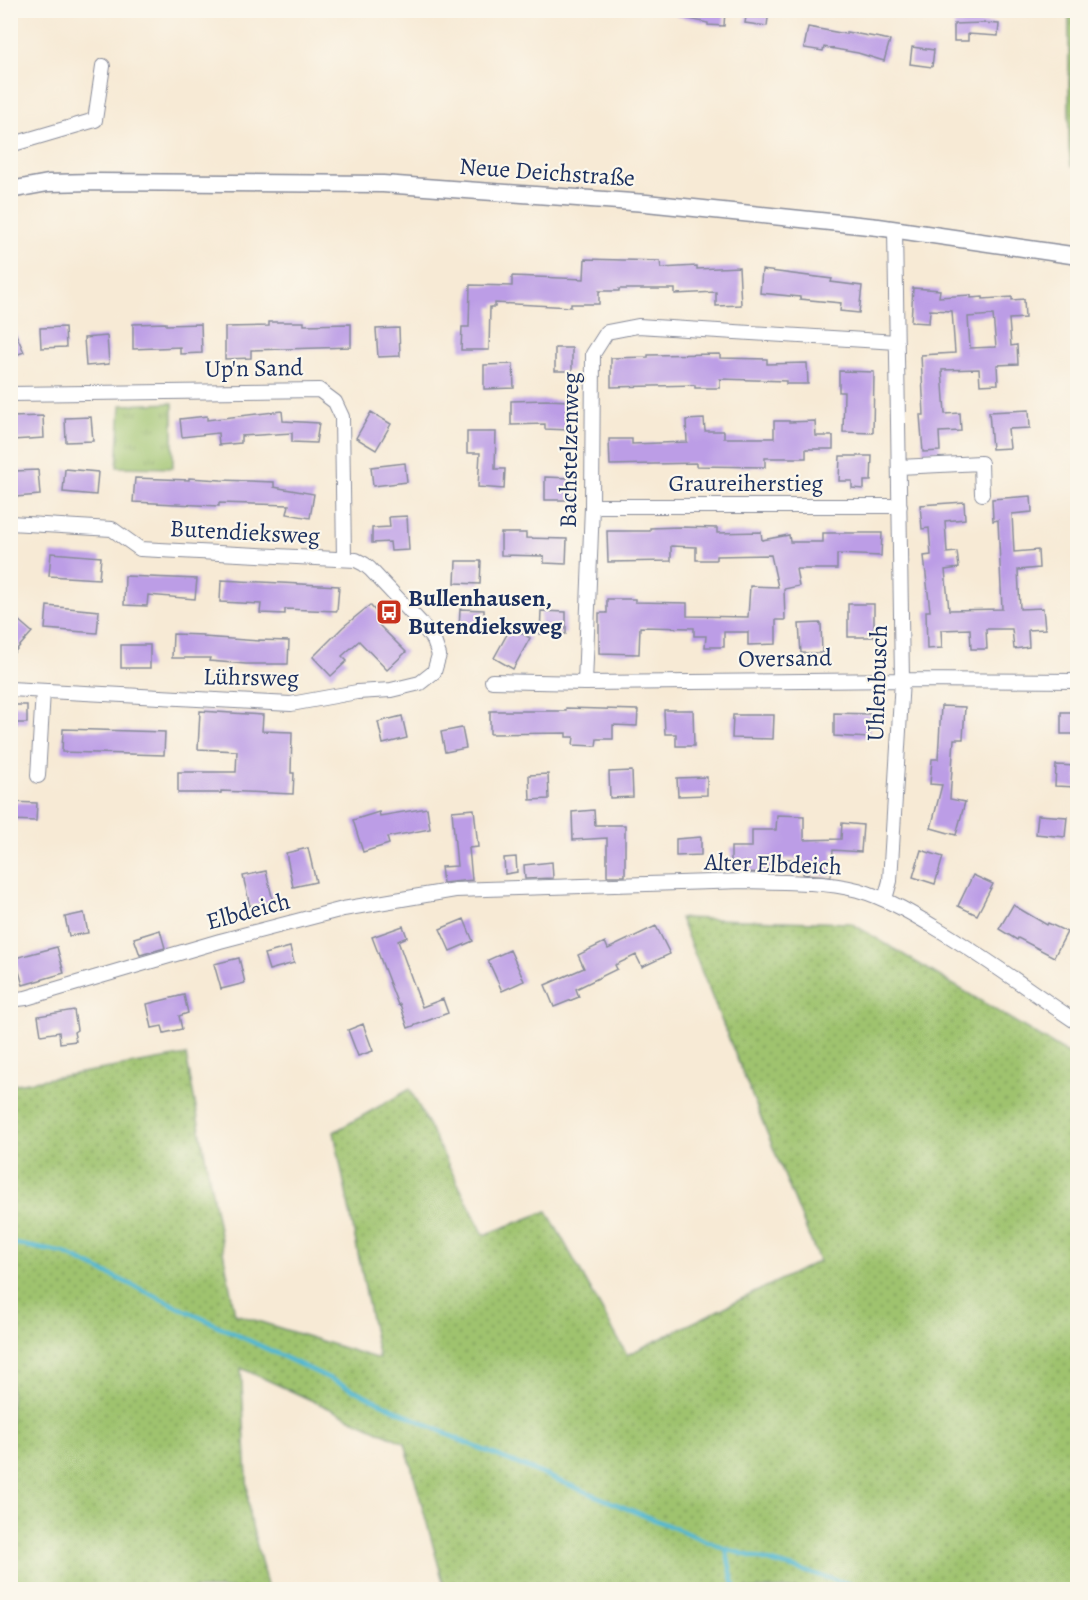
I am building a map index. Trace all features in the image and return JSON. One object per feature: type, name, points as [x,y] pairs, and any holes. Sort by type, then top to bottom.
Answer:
[{"type":"street","points":[[10,145],[95,120],[103,66]]},
{"type":"street","name":"Neue Deichstraße","points":[[10,190],[48,183],[95,182],[383,184],[646,203],[895,229],[1077,256]]},
{"type":"street","name":"Uhlenbusch","points":[[885,900],[890,880],[902,680],[895,229]]},
{"type":"street","name":"Bachstelzenweg","points":[[585,683],[592,506],[593,354],[607,332],[638,326],[897,342]]},
{"type":"street","name":"Up'n Sand","points":[[10,394],[319,390],[334,402],[342,417],[344,559]]},
{"type":"street","points":[[899,467],[981,463],[982,494]]},
{"type":"street","name":"Graureiherstieg","points":[[592,506],[900,506]]},
{"type":"street","name":"Butendieksweg","points":[[10,523],[112,529],[140,549],[356,561],[370,569],[420,622],[434,640],[439,655]]},
{"type":"street","name":"Lührsweg","points":[[10,689],[291,704],[357,692],[391,690],[420,683],[434,672],[439,655]]},
{"type":"street","name":"Oversand","points":[[492,681],[585,683],[1077,681]]},
{"type":"street","points":[[38,776],[43,691]]},
{"type":"street","name":"Alter Elbdeich","points":[[502,889],[744,881],[832,885],[859,891],[912,913],[958,941],[1077,1023]]},
{"type":"street","name":"Elbdeich","points":[[10,1000],[27,998],[220,941],[343,909],[454,890],[502,889]]},
{"type":"green space","points":[[1069,11],[1077,11],[1077,167],[1071,166],[1069,149]]},
{"type":"green space","points":[[173,403],[173,468],[117,467],[121,405]]},
{"type":"green space","points":[[680,918],[851,923],[1077,1059],[1077,1589],[445,1589],[405,1443],[241,1368],[249,1514],[268,1589],[11,1589],[11,1085],[186,1055],[235,1314],[379,1359],[334,1132],[410,1089],[484,1235],[547,1211],[627,1355],[819,1261]]},
{"type":"building","points":[[676,10],[725,10],[724,26],[708,25],[708,23],[676,16]]},
{"type":"building","points":[[747,10],[769,10],[767,26],[745,23]]},
{"type":"building","points":[[954,24],[999,24],[998,36],[968,34],[968,41],[954,41]]},
{"type":"building","points":[[808,27],[890,40],[884,61],[858,53],[824,47],[823,51],[804,48]]},
{"type":"building","points":[[912,47],[934,50],[932,67],[910,64]]},
{"type":"building","points":[[585,259],[660,261],[661,268],[739,267],[741,305],[716,306],[716,292],[675,294],[675,289],[599,291],[599,304],[571,304],[571,307],[495,303],[495,307],[490,307],[489,350],[461,350],[462,327],[469,327],[470,285],[512,286],[512,276],[584,279]]},
{"type":"building","points":[[762,270],[832,279],[831,282],[862,286],[859,313],[840,311],[841,303],[760,293]]},
{"type":"building","points":[[913,288],[940,290],[939,297],[971,295],[971,298],[983,297],[983,299],[1012,297],[1012,300],[1024,299],[1025,318],[1009,319],[1011,346],[1017,345],[1018,364],[997,365],[998,384],[980,385],[979,369],[942,370],[945,414],[960,413],[961,431],[939,432],[940,451],[923,452],[920,415],[924,415],[921,355],[955,353],[952,311],[930,310],[929,323],[911,322]],"holes":[[[993,315],[996,347],[970,348],[968,317]]]},
{"type":"building","points":[[10,321],[24,352],[10,357]]},
{"type":"building","points":[[269,322],[304,322],[304,325],[351,324],[351,347],[251,350],[251,358],[225,359],[225,327],[269,326]]},
{"type":"building","points":[[166,323],[166,325],[201,324],[202,353],[180,354],[180,347],[133,349],[133,324]]},
{"type":"building","points":[[65,327],[66,347],[41,348],[40,328]]},
{"type":"building","points":[[399,328],[400,356],[378,357],[376,329]]},
{"type":"building","points":[[107,336],[109,364],[86,366],[84,338]]},
{"type":"building","points":[[555,348],[572,348],[572,371],[555,371]]},
{"type":"building","points":[[720,354],[720,358],[767,359],[767,364],[807,363],[808,384],[720,379],[720,388],[695,388],[695,385],[611,387],[611,358]]},
{"type":"building","points":[[513,364],[514,388],[484,389],[484,365]]},
{"type":"building","points":[[839,371],[874,372],[873,433],[843,432],[844,392],[839,392]]},
{"type":"building","points":[[511,401],[570,401],[569,430],[545,429],[545,424],[511,425]]},
{"type":"building","points":[[1029,410],[1030,428],[1008,429],[1010,448],[992,449],[989,412]]},
{"type":"building","points":[[282,411],[283,421],[319,423],[316,443],[292,442],[292,433],[241,436],[241,443],[219,445],[218,433],[182,437],[180,419],[207,416],[207,420]]},
{"type":"building","points":[[371,412],[391,424],[376,450],[356,438]]},
{"type":"building","points":[[43,416],[44,438],[12,440],[11,417]]},
{"type":"building","points":[[91,417],[93,441],[66,442],[65,418]]},
{"type":"building","points":[[704,419],[705,431],[724,431],[724,438],[774,438],[774,421],[815,421],[816,436],[833,436],[833,449],[806,449],[806,458],[765,458],[765,467],[696,466],[696,463],[610,465],[609,439],[632,439],[632,444],[687,442],[686,420]]},
{"type":"building","points":[[467,432],[496,432],[495,469],[505,469],[504,489],[478,487],[480,453],[467,453]]},
{"type":"building","points":[[840,456],[872,456],[871,481],[864,481],[864,489],[852,488],[852,481],[839,481]]},
{"type":"building","points":[[405,463],[407,482],[373,486],[371,467]]},
{"type":"building","points":[[65,469],[98,472],[96,495],[63,492]]},
{"type":"building","points":[[38,470],[40,495],[15,497],[14,471]]},
{"type":"building","points":[[545,477],[570,478],[570,500],[545,500]]},
{"type":"building","points":[[135,478],[274,482],[274,487],[314,494],[310,518],[287,514],[289,505],[219,503],[219,506],[133,502]]},
{"type":"building","points":[[1031,496],[1032,512],[1012,514],[1014,552],[1038,550],[1039,568],[1018,570],[1020,609],[1043,608],[1045,629],[1028,630],[1029,647],[1014,649],[1012,629],[986,629],[987,649],[971,649],[970,629],[941,630],[942,648],[927,649],[926,611],[930,611],[924,556],[931,555],[929,528],[922,529],[920,505],[964,502],[965,519],[945,521],[947,553],[957,552],[959,568],[945,570],[949,610],[1002,609],[998,520],[993,521],[992,499]]},
{"type":"building","points":[[407,516],[409,550],[391,551],[390,542],[372,543],[372,528],[390,527],[389,517]]},
{"type":"building","points":[[650,528],[717,528],[717,533],[761,532],[762,540],[789,535],[790,542],[823,542],[823,533],[882,533],[881,556],[837,554],[837,569],[796,569],[799,586],[784,589],[785,620],[776,620],[776,644],[748,645],[748,632],[724,632],[724,647],[705,647],[706,636],[694,636],[694,628],[640,627],[639,654],[599,653],[599,613],[607,613],[607,599],[687,603],[687,616],[748,617],[750,586],[778,587],[771,555],[716,556],[716,560],[696,560],[696,547],[671,546],[671,561],[608,562],[607,531],[650,531]]},
{"type":"building","points":[[501,533],[526,533],[526,538],[567,539],[566,564],[544,563],[544,556],[501,555]]},
{"type":"building","points":[[51,553],[101,557],[99,579],[49,576]]},
{"type":"building","points":[[456,561],[481,561],[480,584],[455,583]]},
{"type":"building","points":[[125,576],[197,579],[195,599],[148,595],[147,606],[124,605]]},
{"type":"building","points":[[221,580],[339,586],[337,611],[285,609],[285,614],[260,613],[261,604],[220,602]]},
{"type":"building","points":[[848,604],[874,604],[874,637],[848,637]]},
{"type":"building","points":[[370,605],[384,621],[379,625],[406,652],[387,670],[359,641],[342,656],[347,661],[331,676],[313,657],[343,627]]},
{"type":"building","points":[[47,606],[99,611],[97,633],[45,629]]},
{"type":"building","points":[[460,609],[484,610],[484,632],[459,631]]},
{"type":"building","points":[[541,611],[566,612],[566,634],[540,634]]},
{"type":"building","points":[[10,613],[32,632],[10,657]]},
{"type":"building","points":[[821,623],[822,653],[801,653],[799,624]]},
{"type":"building","points":[[511,627],[530,638],[513,669],[494,658]]},
{"type":"building","points":[[173,634],[259,641],[289,641],[288,664],[246,664],[209,661],[210,658],[172,658]]},
{"type":"building","points":[[121,645],[150,645],[150,668],[121,668]]},
{"type":"building","points":[[10,705],[27,705],[27,723],[10,723]]},
{"type":"building","points":[[941,706],[965,707],[963,739],[954,739],[950,799],[965,802],[956,835],[931,828],[942,785],[930,784],[932,759],[938,759]]},
{"type":"building","points":[[566,708],[638,710],[637,726],[613,725],[613,739],[597,739],[596,746],[573,745],[574,737],[566,737],[566,733],[490,734],[490,711],[566,711]]},
{"type":"building","points":[[664,710],[693,710],[694,746],[676,746],[676,734],[665,734]]},
{"type":"building","points":[[200,711],[263,715],[262,731],[292,732],[293,794],[221,791],[221,793],[178,793],[178,772],[236,772],[237,751],[198,749]]},
{"type":"building","points":[[1061,712],[1077,712],[1077,734],[1061,734]]},
{"type":"building","points":[[834,713],[870,714],[869,738],[834,736]]},
{"type":"building","points":[[733,715],[774,715],[773,739],[732,738]]},
{"type":"building","points":[[402,716],[407,738],[383,744],[378,722]]},
{"type":"building","points":[[462,728],[466,748],[445,752],[441,732]]},
{"type":"building","points":[[63,729],[165,732],[164,755],[62,752]]},
{"type":"building","points":[[1056,765],[1077,766],[1077,787],[1055,786]]},
{"type":"building","points":[[632,771],[633,797],[610,798],[609,772]]},
{"type":"building","points":[[548,774],[549,799],[530,800],[529,775]]},
{"type":"building","points":[[707,777],[707,795],[678,796],[677,778]]},
{"type":"building","points":[[10,802],[37,803],[36,821],[10,820]]},
{"type":"building","points":[[427,808],[430,829],[387,837],[389,844],[363,852],[353,820],[379,812],[380,816]]},
{"type":"building","points":[[474,809],[478,847],[469,848],[472,880],[443,883],[441,867],[457,866],[452,811]]},
{"type":"building","points":[[594,810],[595,825],[625,825],[625,876],[607,876],[607,838],[573,840],[572,812]]},
{"type":"building","points":[[777,815],[804,816],[804,840],[841,839],[842,823],[863,825],[861,852],[833,850],[831,876],[803,874],[804,861],[793,859],[772,859],[772,873],[743,872],[743,869],[731,869],[731,847],[752,847],[752,830],[776,830]]},
{"type":"building","points":[[1038,815],[1067,817],[1065,837],[1036,834]]},
{"type":"building","points":[[701,837],[701,855],[676,856],[676,839]]},
{"type":"building","points":[[308,848],[316,882],[293,887],[286,853]]},
{"type":"building","points":[[921,850],[943,857],[935,884],[913,877]]},
{"type":"building","points":[[516,857],[517,872],[505,874],[504,858]]},
{"type":"building","points":[[552,862],[553,878],[525,879],[524,865]]},
{"type":"building","points":[[266,871],[273,901],[250,906],[243,876]]},
{"type":"building","points":[[973,875],[993,884],[977,915],[958,906]]},
{"type":"building","points":[[1013,905],[1047,925],[1048,923],[1067,932],[1054,957],[999,929]]},
{"type":"building","points":[[84,913],[88,933],[69,936],[65,917]]},
{"type":"building","points":[[464,919],[473,941],[450,951],[440,929]]},
{"type":"building","points":[[403,926],[407,937],[398,941],[422,1007],[443,999],[448,1013],[408,1028],[372,937]]},
{"type":"building","points":[[656,926],[670,954],[642,967],[636,955],[615,965],[617,969],[576,989],[579,997],[554,1007],[545,985],[584,968],[578,955],[605,942],[608,949]]},
{"type":"building","points":[[160,930],[165,948],[140,955],[134,938]]},
{"type":"building","points":[[57,947],[64,973],[23,985],[15,958]]},
{"type":"building","points":[[290,947],[294,963],[269,970],[264,954]]},
{"type":"building","points":[[510,950],[524,981],[502,991],[488,960]]},
{"type":"building","points":[[239,958],[245,983],[221,989],[214,964]]},
{"type":"building","points":[[184,995],[188,1013],[179,1016],[182,1029],[164,1033],[162,1026],[152,1028],[147,1004]]},
{"type":"building","points":[[74,1010],[76,1041],[60,1043],[59,1032],[41,1035],[38,1016]]},
{"type":"building","points":[[363,1024],[373,1051],[358,1056],[348,1030]]},
{"type":"waterway","points":[[10,1243],[64,1253],[464,1442],[726,1549],[871,1590]]},
{"type":"waterway","points":[[726,1549],[735,1590]]},
{"type":"place","name":"Bullenhausen, Butendieksweg","points":[[389,612]]}]
